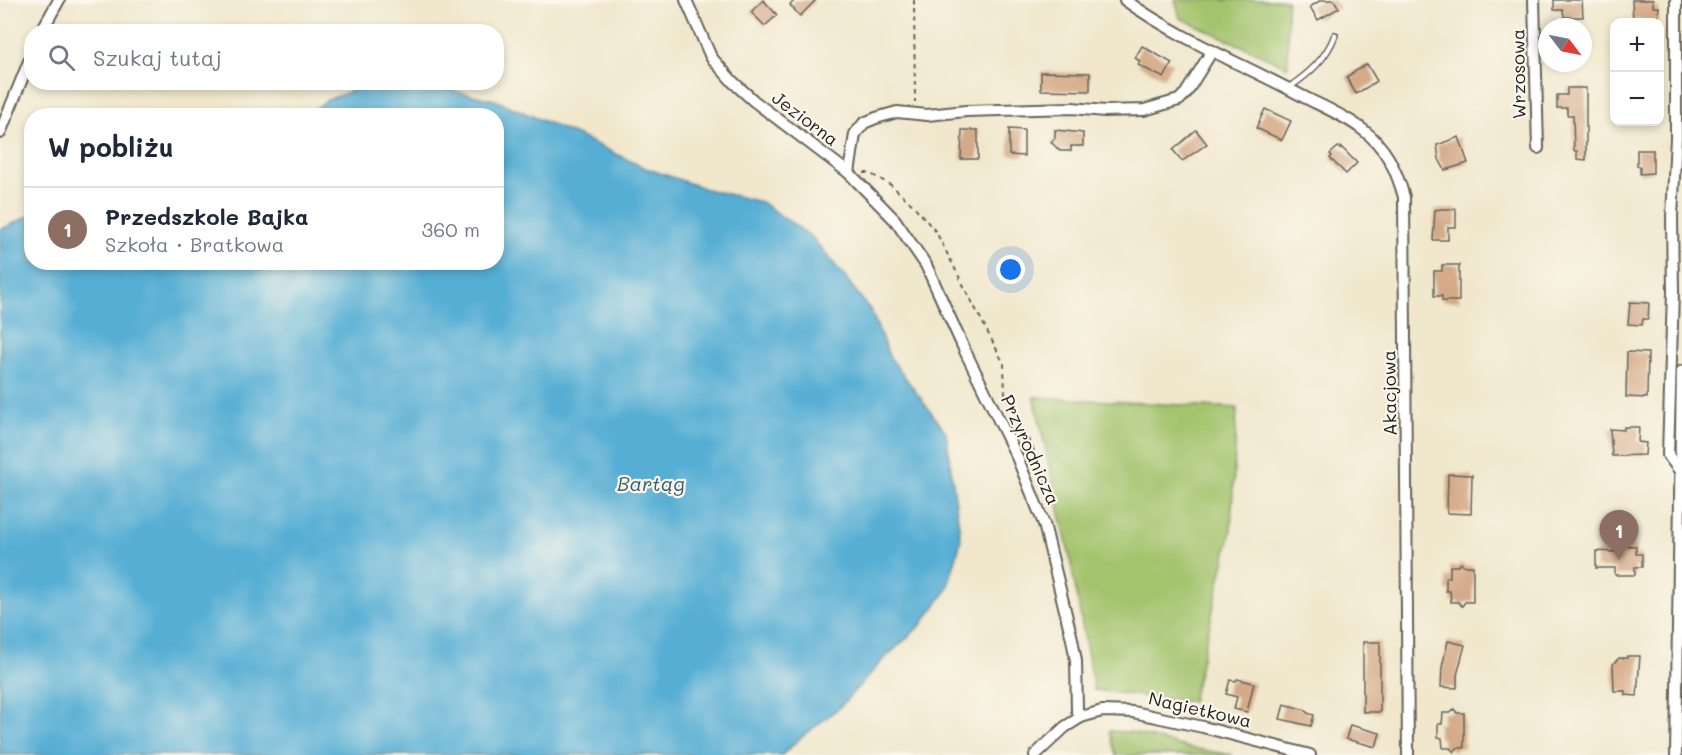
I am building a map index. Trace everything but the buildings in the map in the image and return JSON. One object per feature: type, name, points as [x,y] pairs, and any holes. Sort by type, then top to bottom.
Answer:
[{"type":"street","points":[[46,24],[59,0]]},
{"type":"street","name":"Jeziorna","points":[[686,0],[711,57],[733,81],[754,101],[849,173],[855,134],[864,123],[897,112],[927,115],[966,111],[1072,108],[1106,111],[1144,110],[1179,100],[1186,93],[1212,51]]},
{"type":"street","name":"Akacjowa","points":[[1125,0],[1155,21],[1288,88],[1362,129],[1383,150],[1396,170],[1404,197],[1408,755]]},
{"type":"street","name":"Wrzosowa","points":[[1534,0],[1538,148]]},
{"type":"street","points":[[1676,0],[1676,138],[1672,217],[1673,292],[1668,455],[1680,471]]},
{"type":"street","points":[[0,133],[24,74]]},
{"type":"street","name":"Przyrodnicza","points":[[849,173],[895,220],[926,265],[1017,457],[1044,524],[1076,661],[1077,710],[1081,717]]},
{"type":"street","points":[[1676,755],[1682,371]]},
{"type":"street","name":"Nagietkowa","points":[[1081,717],[1102,711],[1133,712],[1203,727],[1311,755]]},
{"type":"street","points":[[1035,755],[1065,727],[1081,717]]},
{"type":"lane","points":[[1288,88],[1310,72],[1323,58],[1335,35]]},
{"type":"path","points":[[914,0],[915,112]]},
{"type":"path","points":[[849,173],[869,173],[891,185],[914,206],[936,232],[1004,364],[1005,394],[1044,470],[1046,501]]},
{"type":"green space","points":[[1175,0],[1287,0],[1288,67],[1180,18]]},
{"type":"green space","points":[[1034,397],[1237,408],[1231,531],[1192,702],[1094,690],[1070,558]]},
{"type":"green space","points":[[1109,731],[1130,732],[1189,748],[1233,755],[1116,755]]},
{"type":"water","name":"Bartąg","points":[[353,90],[449,90],[495,100],[643,167],[706,189],[761,202],[812,237],[871,311],[889,356],[946,432],[961,541],[947,590],[921,625],[883,660],[840,707],[782,755],[0,755],[0,230],[24,218],[24,270],[504,270],[504,108],[316,108],[327,100]]},
{"type":"place","name":"Przedszkole Bajka","points":[[1619,560]]}]
